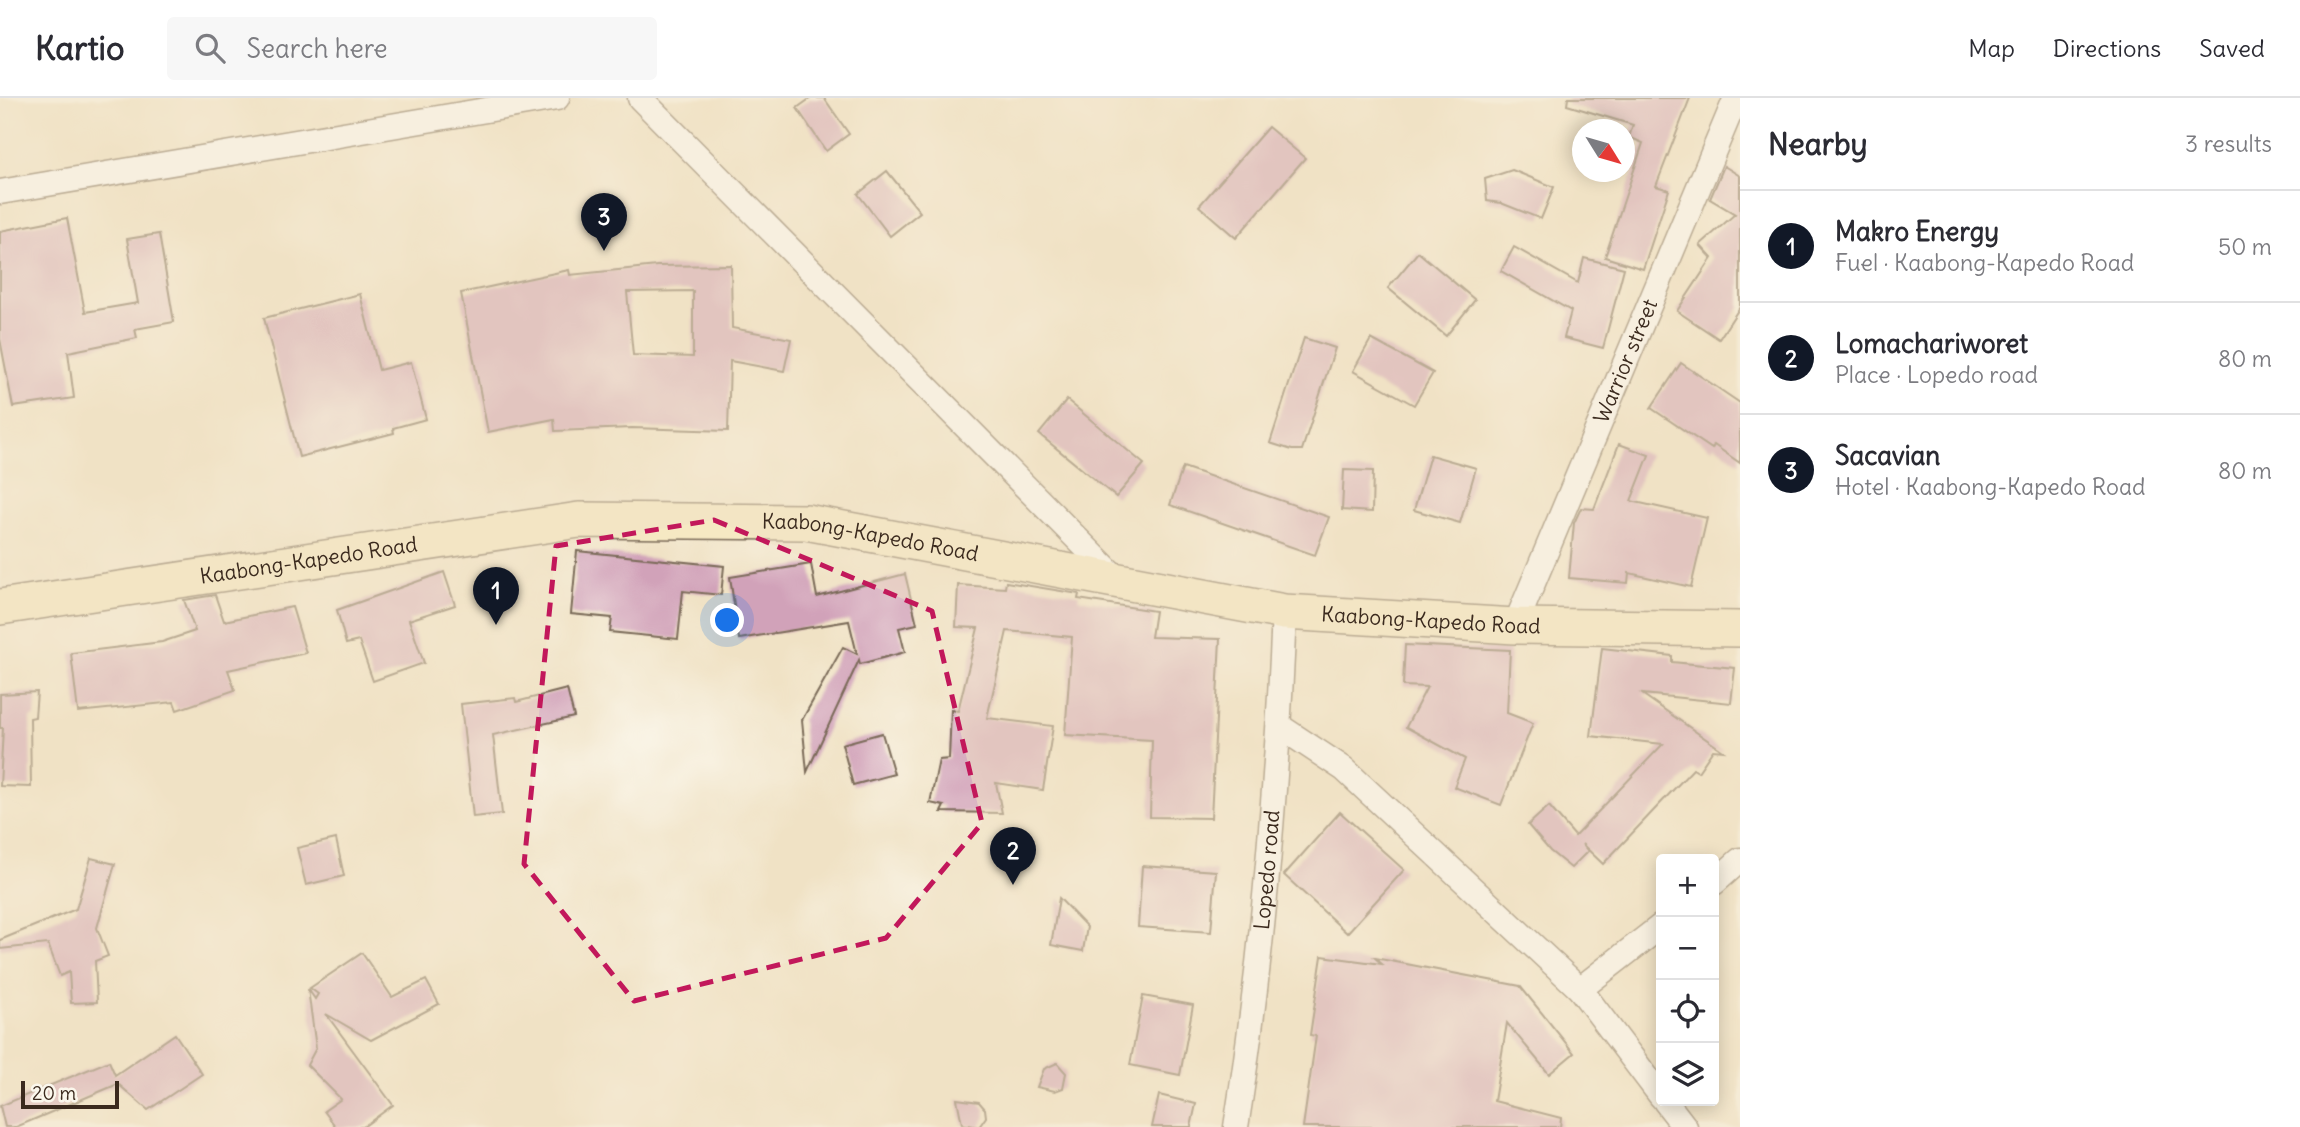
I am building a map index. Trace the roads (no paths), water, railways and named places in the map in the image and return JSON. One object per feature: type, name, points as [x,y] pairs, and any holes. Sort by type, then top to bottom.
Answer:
[{"type":"main road","name":"Kaabong-Kapedo Road","points":[[0,607],[579,520],[806,522],[1284,612],[1515,626],[1740,629]]},
{"type":"street","points":[[0,192],[557,98]]},
{"type":"street","points":[[640,98],[1121,583]]},
{"type":"street","name":"Warrior street","points":[[1515,626],[1735,98]]},
{"type":"street","name":"Lopedo road","points":[[1236,1127],[1253,1016],[1279,726],[1284,612]]},
{"type":"street","points":[[1279,726],[1344,769],[1580,989],[1656,1089]]},
{"type":"street","points":[[1719,879],[1740,860]]},
{"type":"street","points":[[1580,989],[1656,930]]},
{"type":"street","points":[[1669,1106],[1685,1127]]},
{"type":"place","name":"Sacavian","points":[[604,251]]},
{"type":"place","name":"Makro Energy","points":[[496,625]]},
{"type":"place","name":"Lomachariworet","points":[[1013,885]]}]
